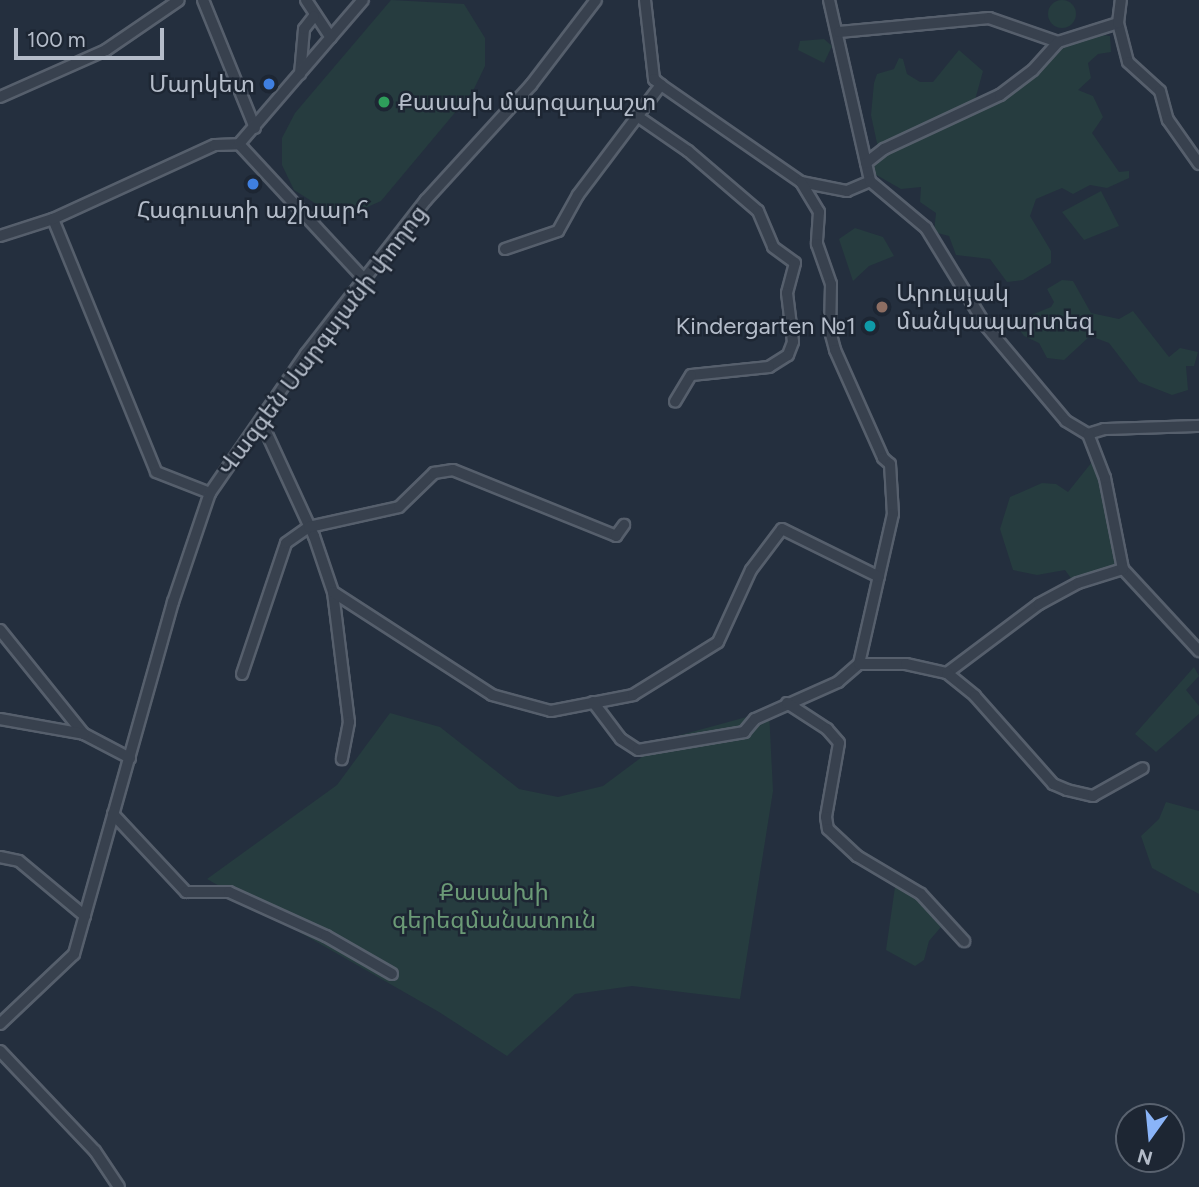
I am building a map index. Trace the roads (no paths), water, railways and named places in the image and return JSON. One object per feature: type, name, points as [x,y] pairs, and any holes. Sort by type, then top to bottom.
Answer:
[{"type":"street","points":[[0,97],[106,50],[179,0]]},
{"type":"street","points":[[203,0],[254,128]]},
{"type":"street","points":[[306,0],[314,16],[331,38]]},
{"type":"street","points":[[0,236],[53,219],[215,145],[239,144],[363,0]]},
{"type":"street","name":"Վազգեն Սարգսյանի փողոց","points":[[0,1024],[75,954],[113,814],[209,493],[426,200],[531,85],[596,0]]},
{"type":"street","points":[[645,0],[654,79],[661,85],[801,182],[846,191],[870,181]]},
{"type":"street","points":[[829,0],[839,32],[870,181],[926,228],[986,326],[1066,421],[1088,434],[1105,478],[1123,569],[1199,651]]},
{"type":"street","points":[[1121,0],[1118,23],[1128,62],[1160,91],[1168,120],[1199,164]]},
{"type":"street","points":[[300,74],[304,29],[314,16]]},
{"type":"street","points":[[839,32],[989,18],[1058,42]]},
{"type":"street","points":[[866,163],[884,149],[1007,90],[1058,42],[1118,23]]},
{"type":"street","points":[[505,248],[558,231],[578,195],[661,85]]},
{"type":"street","points":[[637,116],[688,150],[758,211],[773,247],[795,262],[788,293],[793,342],[788,355],[769,367],[691,375],[675,402]]},
{"type":"street","points":[[239,144],[365,280]]},
{"type":"street","points":[[801,182],[819,212],[817,244],[831,284],[830,331],[835,350],[883,458],[890,464],[893,514],[879,576],[865,620],[859,664]]},
{"type":"street","points":[[53,219],[156,472],[209,493]]},
{"type":"street","points":[[261,421],[309,527],[333,592],[349,722],[342,759]]},
{"type":"street","points":[[1088,434],[1104,429],[1199,426]]},
{"type":"street","points":[[242,674],[286,543],[309,527],[399,508],[420,483],[434,473],[453,470],[602,532],[617,536],[624,525]]},
{"type":"street","points":[[333,592],[492,695],[551,711],[634,695],[718,642],[751,570],[782,528],[879,576]]},
{"type":"street","points":[[947,673],[1039,604],[1078,583],[1123,569]]},
{"type":"street","points":[[0,630],[84,734]]},
{"type":"street","points":[[593,702],[621,739],[638,750],[744,732],[755,719],[838,682],[859,664],[906,664],[947,673],[975,696],[1053,784],[1093,796],[1143,768]]},
{"type":"street","points":[[787,703],[827,729],[839,743],[828,829],[857,856],[921,894],[964,941]]},
{"type":"street","points":[[0,719],[84,734],[130,758]]},
{"type":"street","points":[[113,814],[186,892],[229,892],[327,936],[392,974]]},
{"type":"street","points":[[0,857],[19,861],[85,916]]},
{"type":"street","points":[[0,1051],[95,1151],[119,1187]]},
{"type":"place","name":"Մարկետ","points":[[269,84]]},
{"type":"place","name":"Քասախ մարզադաշտ","points":[[384,102]]},
{"type":"place","name":"Հագուստի աշխարհ","points":[[253,184]]},
{"type":"place","name":"Արուսյակ մանկապարտեզ","points":[[882,307]]},
{"type":"place","name":"Kindergarten №1","points":[[870,326]]},
{"type":"park label","name":"Քասախի գերեզմանատուն","points":[[494,906]]}]
